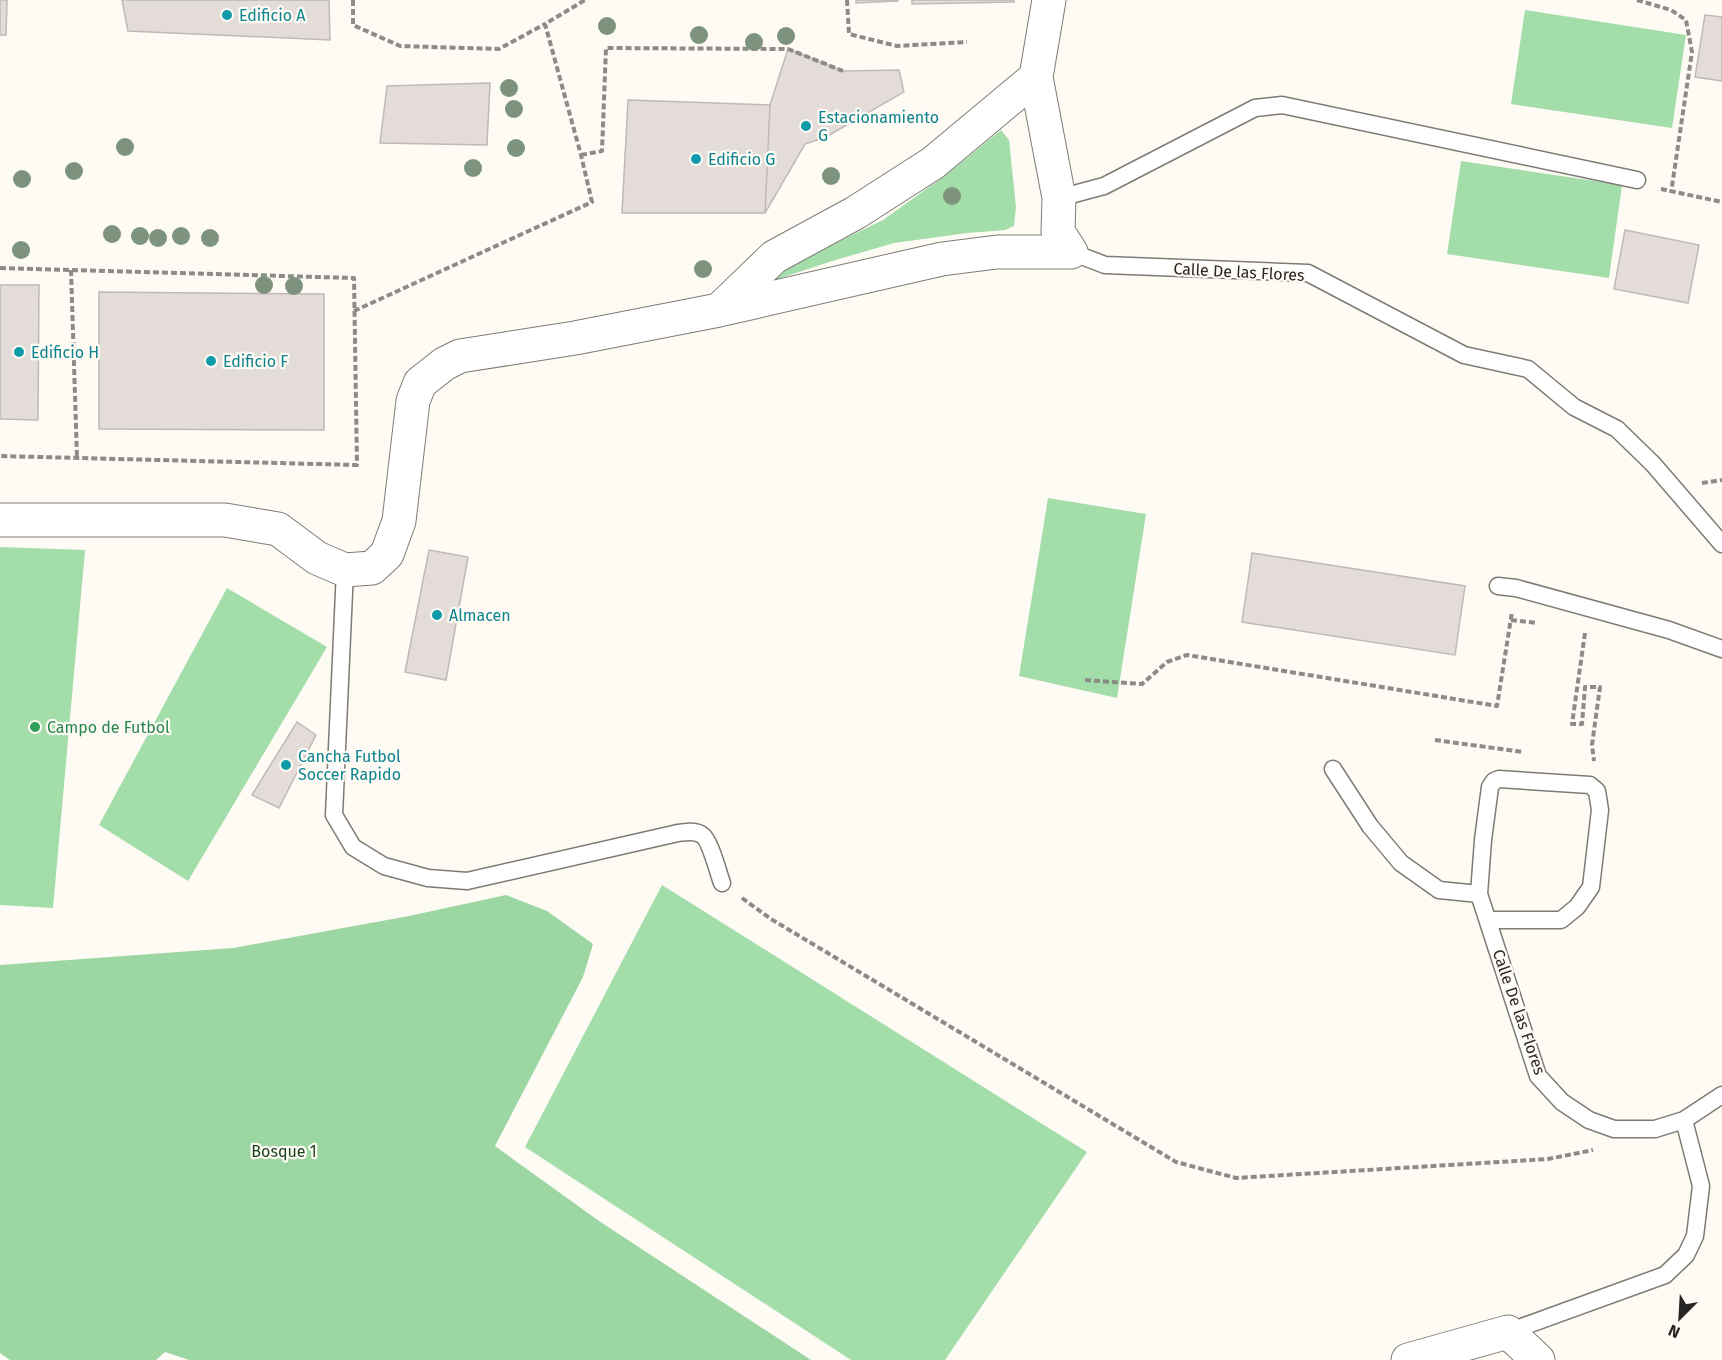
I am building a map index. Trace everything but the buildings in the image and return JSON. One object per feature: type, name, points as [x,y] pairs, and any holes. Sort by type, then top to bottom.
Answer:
[{"type":"street","points":[[1049,0],[1036,77],[1059,198],[1058,232],[1071,252]]},
{"type":"street","points":[[719,310],[774,257],[855,213],[933,163],[1036,77]]},
{"type":"street","points":[[0,520],[225,520],[278,529],[317,558],[345,570],[372,568],[387,554],[399,521],[412,401],[420,383],[444,364],[460,356],[575,338],[719,310],[942,259],[997,252],[1071,252]]},
{"type":"street","points":[[1408,1360],[1508,1332],[1538,1360]]},
{"type":"lane","points":[[1059,198],[1104,186],[1255,108],[1282,105],[1638,180]]},
{"type":"lane","name":"Calle De las Flores","points":[[1071,252],[1105,265],[1308,273],[1464,355],[1528,369],[1574,407],[1617,429],[1653,464],[1722,544]]},
{"type":"lane","points":[[345,570],[334,815],[353,848],[384,866],[428,878],[467,881],[694,831],[703,835],[707,842],[722,883]]},
{"type":"lane","points":[[1498,586],[1516,588],[1669,630],[1722,649]]},
{"type":"lane","points":[[1333,769],[1370,826],[1401,863],[1439,890],[1479,894]]},
{"type":"lane","points":[[1499,779],[1590,785],[1597,791],[1600,810],[1591,887],[1577,907],[1561,920],[1488,920],[1479,894],[1490,787],[1494,781],[1499,779]]},
{"type":"lane","name":"Calle De las Flores","points":[[1488,920],[1538,1076],[1562,1102],[1589,1120],[1614,1129],[1655,1129],[1684,1120],[1722,1095]]},
{"type":"lane","points":[[1508,1332],[1665,1275],[1686,1256],[1695,1236],[1701,1186],[1684,1120]]},
{"type":"path","points":[[353,0],[353,24],[400,46],[499,49],[585,0]]},
{"type":"path","points":[[847,0],[849,34],[897,46],[967,42]]},
{"type":"path","points":[[1637,0],[1671,10],[1686,20],[1692,52],[1671,193]]},
{"type":"path","points":[[354,311],[591,202],[546,24]]},
{"type":"path","points":[[581,156],[602,151],[606,48],[788,50],[843,71]]},
{"type":"path","points":[[1638,180],[1671,193],[1722,202]]},
{"type":"path","points":[[0,268],[354,278],[357,465],[0,456]]},
{"type":"path","points":[[71,270],[77,458]]},
{"type":"path","points":[[1085,680],[1142,684],[1167,662],[1187,655],[1497,706],[1516,588]]},
{"type":"path","points":[[1585,629],[1572,724],[1582,724],[1585,687],[1600,687],[1592,745]]},
{"type":"path","points":[[1435,740],[1526,752]]},
{"type":"path","points":[[1582,760],[1594,762]]},
{"type":"path","points":[[722,883],[771,920],[1176,1162],[1236,1178],[1548,1159],[1600,1148],[1614,1129]]},
{"type":"green space","points":[[1525,10],[1686,35],[1672,128],[1511,104]]},
{"type":"green space","points":[[1001,130],[1009,140],[1016,207],[1014,226],[1005,230],[894,243],[757,286],[780,266],[836,243],[883,220],[946,175]]},
{"type":"green space","points":[[1461,161],[1622,185],[1609,278],[1447,254]]},
{"type":"green space","points":[[1048,498],[1146,514],[1117,698],[1019,676]]},
{"type":"green space","name":"Campo de Futbol","points":[[0,547],[85,550],[53,908],[0,905]]},
{"type":"green space","points":[[227,588],[327,647],[188,881],[99,825]]},
{"type":"green space","points":[[662,885],[1087,1152],[945,1360],[851,1360],[525,1147]]},
{"type":"green space","name":"Bosque 1","points":[[506,895],[547,911],[593,944],[583,977],[495,1146],[599,1221],[811,1360],[189,1360],[165,1352],[156,1360],[10,1360],[0,1353],[0,965],[233,948],[409,916]]},
{"type":"place","name":"Edificio A","points":[[227,15]]},
{"type":"place","name":"Estacionamiento G","points":[[806,126]]},
{"type":"place","name":"Edificio G","points":[[696,159]]},
{"type":"place","name":"Edificio H","points":[[19,352]]},
{"type":"place","name":"Edificio F","points":[[211,361]]},
{"type":"place","name":"Almacen","points":[[437,615]]},
{"type":"place","name":"Campo de Futbol","points":[[35,727]]},
{"type":"place","name":"Cancha Futbol Soccer Rapido","points":[[286,765]]}]
